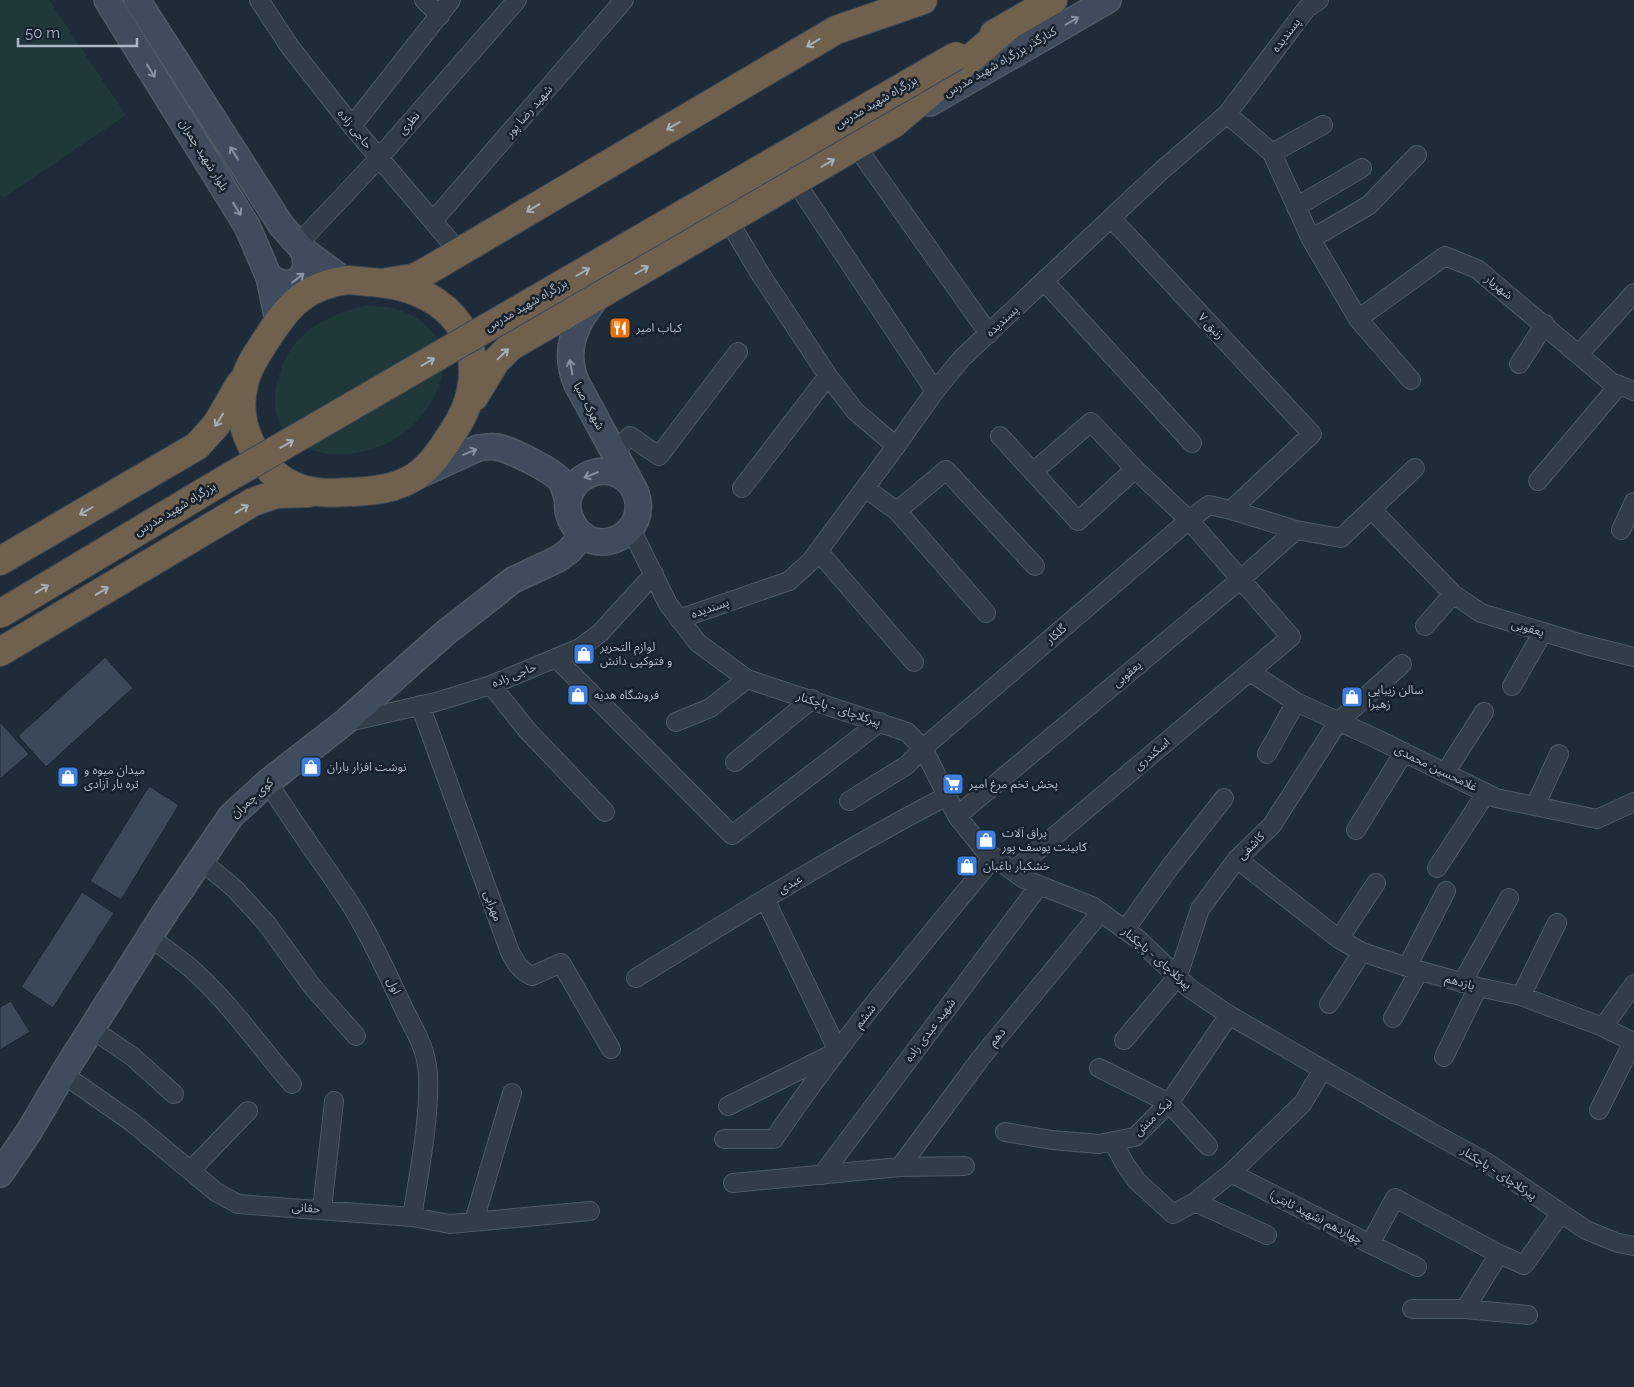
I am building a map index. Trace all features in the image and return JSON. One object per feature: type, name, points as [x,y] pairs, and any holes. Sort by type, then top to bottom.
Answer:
[{"type":"highway","points":[[379,283],[416,276],[836,30],[923,0]]},
{"type":"highway","name":"بزرگراه شهید مدرس","points":[[0,614],[219,483],[1053,0]]},
{"type":"highway","points":[[0,652],[261,499],[276,494],[333,493],[386,488],[410,479],[435,459],[493,365],[504,352],[893,124],[1010,25]]},
{"type":"highway","points":[[0,561],[199,444],[220,419],[278,320],[292,304],[307,293],[325,285],[345,280],[379,283],[424,294],[445,309],[458,324],[467,340],[473,366],[473,385],[466,409]]},
{"type":"highway","points":[[252,362],[243,385],[241,403],[244,427],[253,449],[263,464],[287,482],[309,491],[333,493]]},
{"type":"main road","name":"بلوار شهید چمران","points":[[107,0],[247,226],[269,277],[278,320]]},
{"type":"main road","points":[[137,0],[281,226],[301,247],[345,280]]},
{"type":"main road","points":[[836,30],[885,0]]},
{"type":"main road","name":"کنارگذر بزرگراه شهید مدرس","points":[[893,124],[1108,0]]},
{"type":"main road","points":[[269,277],[278,283],[289,284],[299,279],[306,271],[307,260],[301,247]]},
{"type":"main road","name":"شهرک صبا","points":[[599,295],[586,312],[574,333],[570,346],[572,372],[633,488]]},
{"type":"main road","points":[[410,479],[473,450],[492,446],[505,450],[556,475],[564,487],[571,521],[583,535],[594,541],[608,542],[621,538],[636,522],[639,509],[638,500],[633,488],[626,479],[605,471],[594,472],[575,485],[568,502]]},
{"type":"main road","name":"کوی چمران","points":[[0,1174],[30,1130],[150,937],[231,816],[268,782],[345,722],[451,628],[513,580],[558,559],[569,551],[583,535]]},
{"type":"street","name":"حاجی زاده","points":[[259,0],[290,47],[352,126],[459,252]]},
{"type":"street","points":[[424,0],[440,16]]},
{"type":"street","points":[[352,126],[452,0]]},
{"type":"street","name":"نظری","points":[[301,247],[517,0]]},
{"type":"street","name":"شهید رضا پور","points":[[433,221],[624,0]]},
{"type":"street","name":"پسندیده","points":[[679,620],[789,581],[810,561],[935,391],[962,358],[1161,171],[1227,114],[1309,3]]},
{"type":"street","points":[[1227,114],[1272,154],[1311,239],[1358,319],[1411,380]]},
{"type":"street","points":[[1272,154],[1323,125]]},
{"type":"street","points":[[856,146],[989,334]]},
{"type":"street","points":[[1311,239],[1369,205],[1417,155]]},
{"type":"street","points":[[1296,206],[1362,168]]},
{"type":"street","points":[[795,181],[935,391]]},
{"type":"street","name":"زنبق ۷","points":[[1111,218],[1312,434],[1231,510]]},
{"type":"street","points":[[728,220],[761,275],[828,376],[855,411],[896,446]]},
{"type":"street","name":"شهریار","points":[[1358,319],[1445,256],[1477,269],[1612,382],[1626,388]]},
{"type":"street","points":[[1044,281],[1192,443]]},
{"type":"street","points":[[1579,354],[1634,293]]},
{"type":"street","points":[[1519,364],[1545,324]]},
{"type":"street","points":[[614,452],[630,436],[658,456],[738,352]]},
{"type":"street","points":[[742,488],[828,376]]},
{"type":"street","points":[[1538,480],[1626,388]]},
{"type":"street","points":[[1033,472],[1091,422],[1135,469],[1189,520],[1241,580]]},
{"type":"street","points":[[1000,436],[1078,521],[1135,469]]},
{"type":"street","points":[[1372,510],[1416,468]]},
{"type":"street","points":[[897,511],[946,470],[1035,566]]},
{"type":"street","points":[[865,488],[897,511],[986,613]]},
{"type":"street","points":[[1621,530],[1634,502]]},
{"type":"street","name":"گلکار","points":[[849,801],[907,765],[923,748],[1189,520],[1209,505],[1296,530],[1341,538],[1372,510]]},
{"type":"street","name":"یعقوبی","points":[[1372,510],[1453,594],[1481,613],[1634,657]]},
{"type":"street","name":"پیرکلاچای - پاچکنار","points":[[631,529],[668,604],[698,643],[747,679],[907,732],[923,748],[957,816],[985,851],[994,858],[1024,879],[1092,906],[1138,939],[1189,988],[1229,1015],[1486,1162],[1586,1230],[1618,1243],[1634,1246]]},
{"type":"street","name":"یعقوبی","points":[[957,816],[1241,580],[1296,530]]},
{"type":"street","points":[[818,551],[914,662]]},
{"type":"street","name":"حاجی زاده","points":[[345,722],[420,705],[491,685],[580,648],[600,633],[654,574]]},
{"type":"street","name":"اسکندری","points":[[1013,871],[1291,637],[1241,580]]},
{"type":"street","points":[[1425,626],[1453,594]]},
{"type":"street","points":[[1512,686],[1543,632]]},
{"type":"street","points":[[556,658],[732,835],[880,722]]},
{"type":"street","name":"کاشفی","points":[[1178,976],[1200,909],[1237,859],[1272,825],[1338,722],[1402,664]]},
{"type":"street","name":"غلامحسین محمدی","points":[[1250,672],[1296,702],[1404,752],[1496,798],[1597,819],[1634,802]]},
{"type":"street","points":[[676,722],[710,708],[747,679]]},
{"type":"street","points":[[491,685],[527,730],[605,812]]},
{"type":"street","points":[[735,762],[812,699]]},
{"type":"street","points":[[1267,754],[1296,702]]},
{"type":"street","name":"مهرابی","points":[[420,705],[516,964],[523,972],[532,976],[562,964],[611,1049]]},
{"type":"street","points":[[1445,773],[1484,712]]},
{"type":"street","points":[[1356,830],[1404,752]]},
{"type":"street","points":[[1535,806],[1559,754]]},
{"type":"street","name":"اول","points":[[268,782],[283,807],[352,906],[422,1043],[428,1073],[426,1121],[412,1217]]},
{"type":"street","points":[[1436,868],[1486,793]]},
{"type":"street","name":"عبدی","points":[[636,978],[765,899],[903,819],[947,796]]},
{"type":"street","points":[[1125,930],[1170,867],[1224,798]]},
{"type":"street","name":"ششم","points":[[724,1139],[774,1139],[802,1098],[900,971],[994,858]]},
{"type":"street","name":"یازدهم","points":[[1237,859],[1338,939],[1362,952],[1470,985],[1521,996],[1603,1027],[1633,1042],[1599,1110]]},
{"type":"street","points":[[200,860],[234,888],[268,924],[311,985],[356,1036]]},
{"type":"street","points":[[1338,939],[1376,883]]},
{"type":"street","name":"شهید عبدی زاده","points":[[822,1176],[1039,886]]},
{"type":"street","points":[[1393,1018],[1446,891]]},
{"type":"street","points":[[1444,1057],[1470,985],[1509,898]]},
{"type":"street","points":[[728,1106],[838,1051],[765,899]]},
{"type":"street","name":"دهم","points":[[900,1167],[980,1059],[1100,912]]},
{"type":"street","points":[[1521,996],[1557,923]]},
{"type":"street","points":[[150,937],[196,972],[233,1012],[263,1051],[292,1084]]},
{"type":"street","points":[[1329,1004],[1362,952]]},
{"type":"street","points":[[1124,1040],[1178,976]]},
{"type":"street","points":[[1603,1027],[1634,984]]},
{"type":"street","name":"نیک منش","points":[[1005,1132],[1062,1141],[1099,1144],[1135,1137],[1169,1103],[1229,1015]]},
{"type":"street","points":[[92,1029],[133,1057],[174,1094]]},
{"type":"street","points":[[1099,1068],[1169,1103],[1208,1146]]},
{"type":"street","points":[[1113,1142],[1125,1164],[1138,1181],[1173,1214],[1196,1202],[1230,1173],[1303,1103],[1323,1069]]},
{"type":"street","name":"حقانی","points":[[64,1074],[133,1122],[216,1192],[238,1204],[412,1217],[450,1224],[590,1211]]},
{"type":"street","points":[[474,1222],[512,1093]]},
{"type":"street","points":[[322,1209],[334,1101]]},
{"type":"street","points":[[191,1170],[248,1111]]},
{"type":"street","points":[[733,1183],[822,1176],[900,1167],[965,1166]]},
{"type":"street","name":"چهاردهم (شهید ثابتی)","points":[[1230,1173],[1370,1244],[1394,1198],[1499,1254],[1524,1265],[1561,1213]]},
{"type":"street","points":[[1196,1202],[1266,1235]]},
{"type":"street","points":[[1370,1244],[1417,1268]]},
{"type":"street","points":[[1465,1309],[1499,1254]]},
{"type":"street","points":[[1412,1309],[1465,1309],[1528,1315]]},
{"type":"green space","points":[[0,0],[49,0],[126,115],[3,198],[0,193]]},
{"type":"green space","points":[[364,306],[386,307],[405,312],[414,316],[430,329],[440,343],[444,355],[443,373],[439,385],[420,418],[392,441],[360,452],[327,454],[299,445],[281,425],[275,396],[287,356],[293,346],[310,329],[331,317]]},
{"type":"building","points":[[105,657],[133,688],[46,767],[18,736]]},
{"type":"building","points":[[0,722],[29,754],[0,779]]},
{"type":"building","points":[[149,786],[179,805],[121,900],[90,881]]},
{"type":"building","points":[[82,892],[114,913],[53,1008],[21,987]]},
{"type":"building","points":[[11,1001],[30,1032],[0,1050],[0,1007]]},
{"type":"place","name":"کباب امیر","points":[[620,328]]},
{"type":"place","name":"لوازم التحریر و فتوکپی دانش","points":[[584,654]]},
{"type":"place","name":"فروشگاه هدیه","points":[[578,695]]},
{"type":"place","name":"سالن زیبایی زهیرا","points":[[1352,697]]},
{"type":"place","name":"نوشت افزار باران","points":[[311,767]]},
{"type":"place","name":"میدان میوه و تره بار آزادی","points":[[68,777]]},
{"type":"place","name":"پخش تخم مرغ امیر","points":[[953,784]]},
{"type":"place","name":"یراق آلات کابینت یوسف پور","points":[[986,840]]},
{"type":"place","name":"خشکبار باغبان","points":[[967,866]]}]
